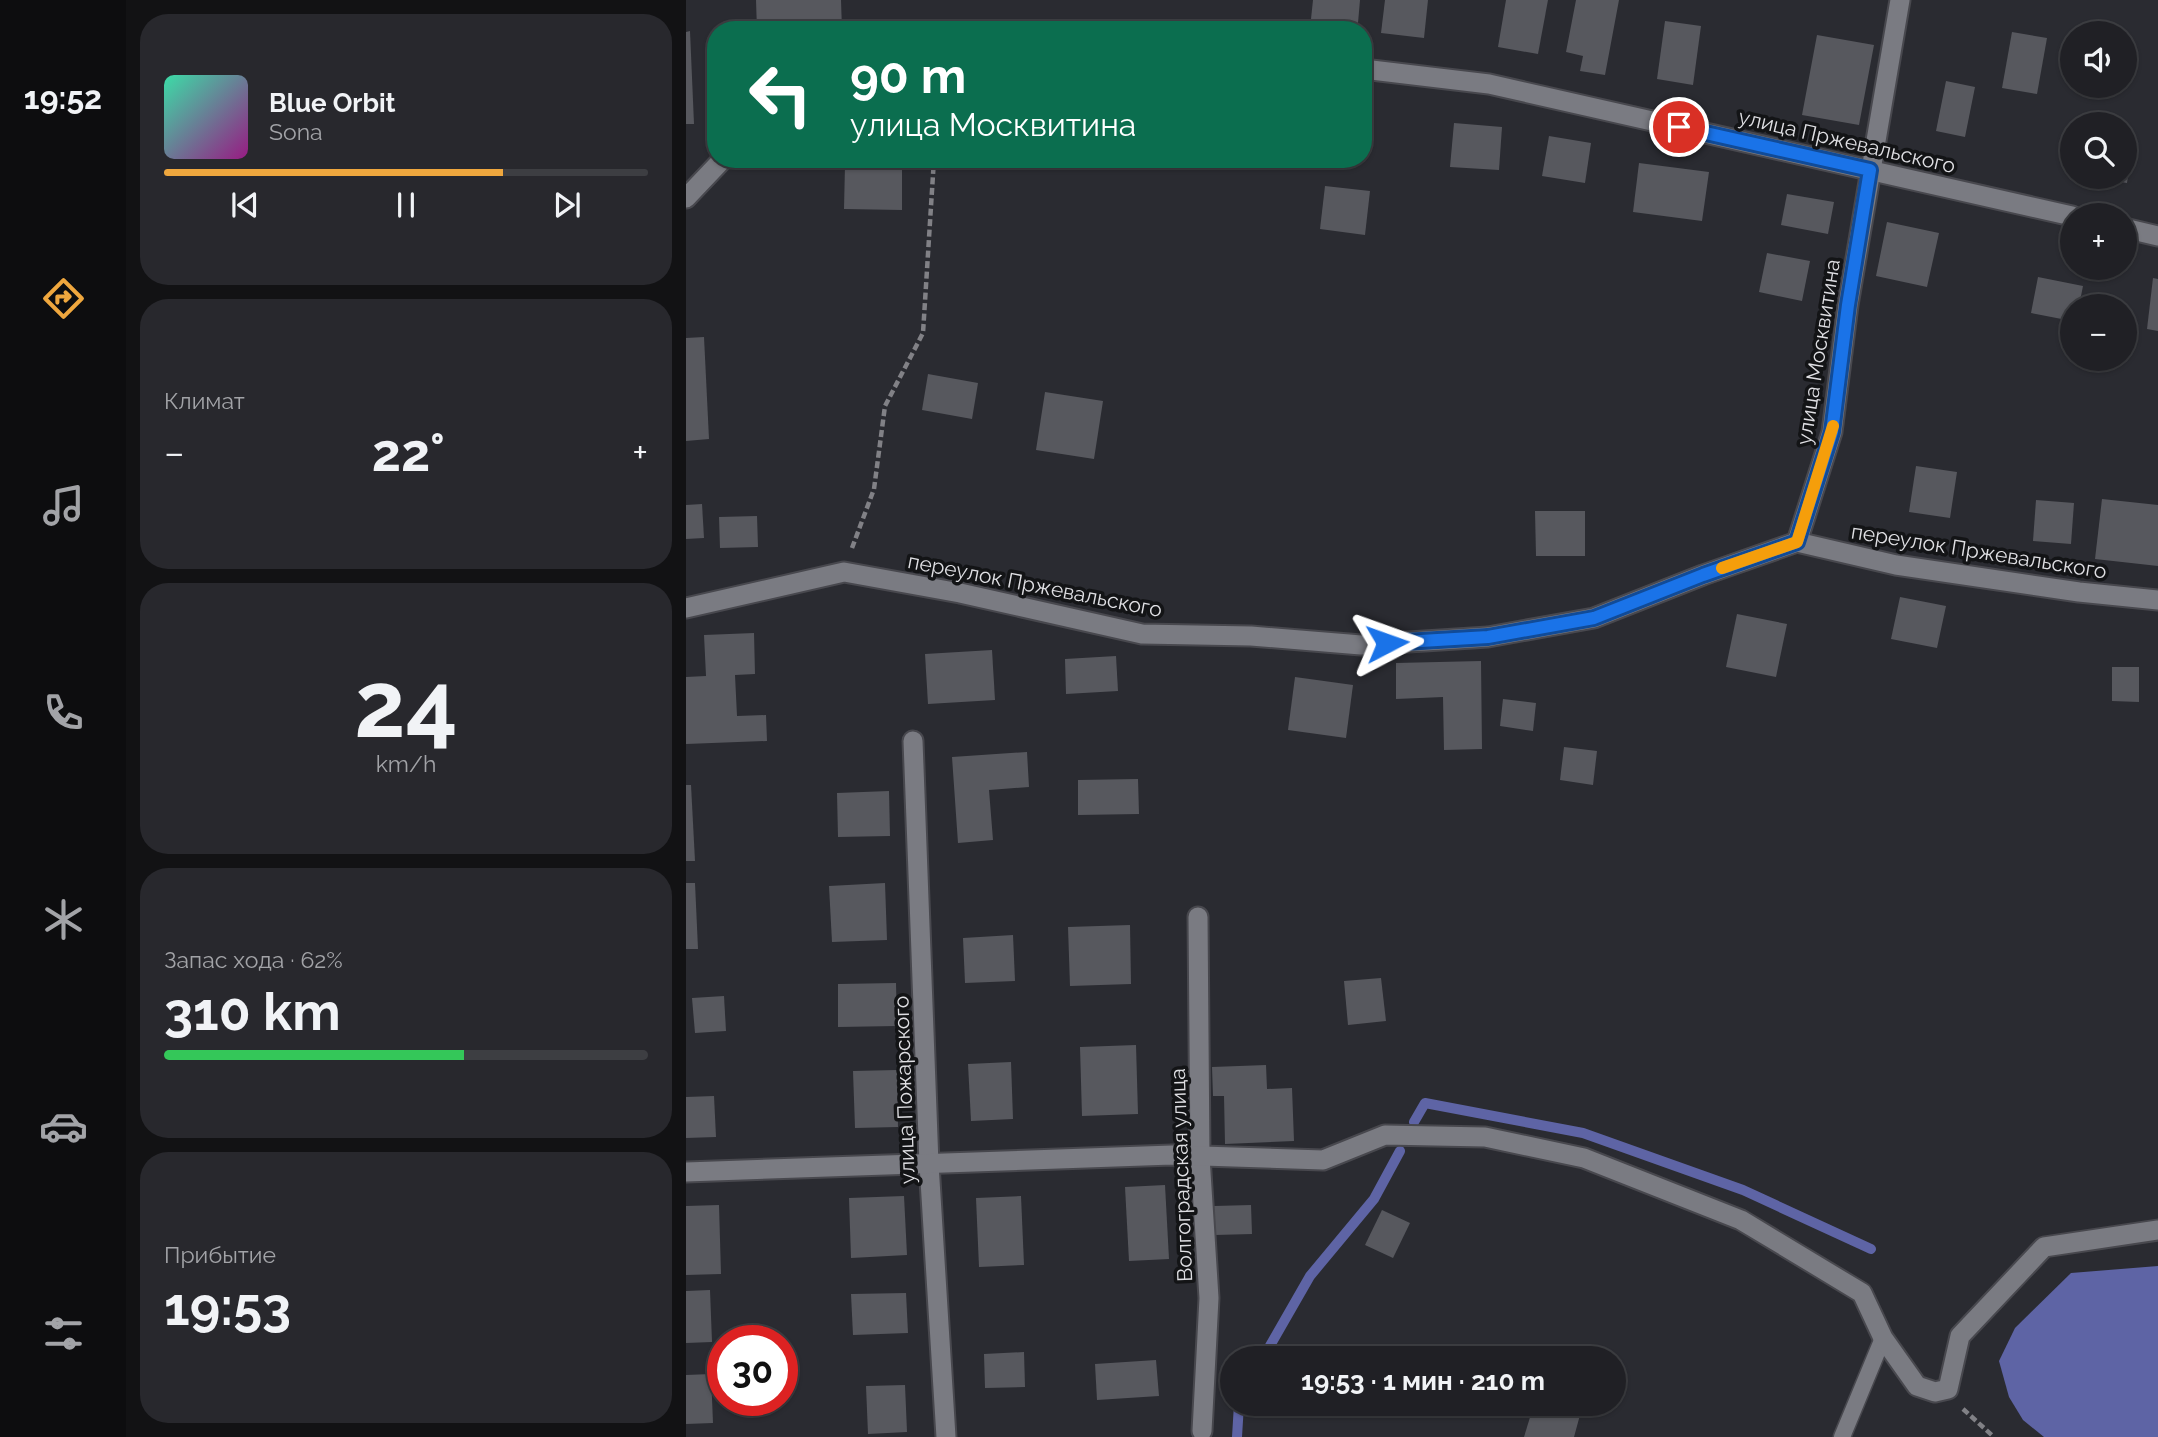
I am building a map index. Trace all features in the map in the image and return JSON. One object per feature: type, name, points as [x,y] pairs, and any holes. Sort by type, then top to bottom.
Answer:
[{"type":"street","name":"улица Москвитина","points":[[1797,542],[1832,432],[1848,305],[1900,0]]},
{"type":"street","name":"улица Пржевальского","points":[[1372,70],[1489,84],[2060,213]]},
{"type":"street","points":[[686,198],[714,168]]},
{"type":"street","points":[[2137,231],[2158,236]]},
{"type":"street","name":"переулок Пржевальского","points":[[686,608],[844,572],[960,593],[1142,634],[1251,636],[1361,645],[1488,637],[1594,618],[1797,542],[1896,565],[2079,592],[2158,600]]},
{"type":"street","name":"улица Пожарского","points":[[912,741],[929,1164],[946,1437]]},
{"type":"street","name":"Волгоградская улица","points":[[1198,917],[1200,1157],[1209,1298],[1202,1431]]},
{"type":"street","points":[[686,1172],[1172,1155],[1323,1160],[1385,1135],[1485,1137],[1584,1158],[1741,1220],[1862,1293],[1883,1338],[1917,1386],[1935,1392],[1948,1389],[1960,1336],[2044,1247],[2158,1230]]},
{"type":"lane","points":[[1842,1437],[1883,1338]]},
{"type":"path","points":[[844,572],[874,489],[886,406],[923,333],[933,168]]},
{"type":"path","points":[[1948,1389],[1965,1411],[1994,1437]]},
{"type":"water","points":[[2158,1266],[2158,1437],[2044,1437],[2023,1420],[2009,1397],[1999,1361],[2015,1328],[2071,1273]]},
{"type":"building","points":[[756,0],[841,0],[842,21],[757,21]]},
{"type":"building","points":[[1313,0],[1360,0],[1358,21],[1311,19]]},
{"type":"building","points":[[1385,0],[1428,0],[1424,38],[1381,33]]},
{"type":"building","points":[[1506,0],[1548,0],[1538,54],[1498,47]]},
{"type":"building","points":[[1576,0],[1619,0],[1605,75],[1580,71],[1583,56],[1566,52]]},
{"type":"building","points":[[1665,21],[1701,26],[1693,85],[1657,79]]},
{"type":"building","points":[[690,31],[694,124],[686,124],[686,32]]},
{"type":"building","points":[[2012,32],[2047,38],[2037,94],[2002,88]]},
{"type":"building","points":[[1817,35],[1874,45],[1859,125],[1802,115]]},
{"type":"building","points":[[1946,81],[1975,87],[1965,137],[1936,131]]},
{"type":"building","points":[[1454,123],[1502,127],[1499,170],[1450,167]]},
{"type":"building","points":[[1549,136],[1591,143],[1585,183],[1542,176]]},
{"type":"building","points":[[1639,163],[1709,172],[1702,221],[1633,212]]},
{"type":"building","points":[[845,168],[902,168],[902,210],[844,209]]},
{"type":"building","points":[[1325,186],[1370,191],[1365,235],[1320,229]]},
{"type":"building","points":[[1787,194],[1834,202],[1828,234],[1781,225]]},
{"type":"building","points":[[1887,222],[1939,233],[1927,287],[1876,276]]},
{"type":"building","points":[[1767,253],[1810,261],[1802,301],[1759,292]]},
{"type":"building","points":[[2038,277],[2083,286],[2081,294],[2060,294],[2060,319],[2031,313]]},
{"type":"building","points":[[2153,278],[2158,279],[2158,331],[2147,329]]},
{"type":"building","points":[[704,337],[709,439],[686,441],[686,338]]},
{"type":"building","points":[[928,374],[978,383],[972,419],[922,410]]},
{"type":"building","points":[[1045,392],[1103,401],[1094,459],[1036,450]]},
{"type":"building","points":[[1916,466],[1957,472],[1950,518],[1909,512]]},
{"type":"building","points":[[2102,499],[2158,505],[2158,566],[2095,559]]},
{"type":"building","points":[[2036,500],[2074,503],[2071,544],[2033,541]]},
{"type":"building","points":[[702,504],[704,538],[686,539],[686,505]]},
{"type":"building","points":[[1535,511],[1585,511],[1585,556],[1536,556]]},
{"type":"building","points":[[757,516],[758,547],[720,548],[719,517]]},
{"type":"building","points":[[1900,597],[1946,606],[1937,648],[1891,639]]},
{"type":"building","points":[[1737,614],[1787,624],[1776,677],[1726,667]]},
{"type":"building","points":[[754,633],[755,674],[735,675],[737,716],[766,715],[767,741],[686,744],[686,677],[706,676],[704,635]]},
{"type":"building","points":[[992,650],[995,700],[928,704],[925,654]]},
{"type":"building","points":[[1116,656],[1118,691],[1066,694],[1065,659]]},
{"type":"building","points":[[1481,661],[1482,749],[1444,750],[1443,697],[1396,699],[1396,663]]},
{"type":"building","points":[[2112,667],[2139,667],[2139,702],[2112,701]]},
{"type":"building","points":[[1295,677],[1353,685],[1346,738],[1288,730]]},
{"type":"building","points":[[1503,699],[1536,703],[1533,731],[1500,726]]},
{"type":"building","points":[[1564,747],[1597,751],[1593,785],[1560,780]]},
{"type":"building","points":[[1027,752],[1029,787],[989,790],[993,840],[958,843],[952,757]]},
{"type":"building","points":[[1138,779],[1139,814],[1078,815],[1078,780]]},
{"type":"building","points":[[686,785],[691,785],[695,861],[686,861]]},
{"type":"building","points":[[889,791],[890,836],[838,837],[837,793]]},
{"type":"building","points":[[686,883],[695,883],[698,949],[686,949]]},
{"type":"building","points":[[885,883],[887,940],[832,942],[829,886]]},
{"type":"building","points":[[1130,925],[1131,984],[1070,986],[1068,927]]},
{"type":"building","points":[[1013,935],[1015,981],[965,983],[963,938]]},
{"type":"building","points":[[1381,978],[1386,1021],[1348,1025],[1344,981]]},
{"type":"building","points":[[896,983],[897,1026],[838,1027],[838,984]]},
{"type":"building","points":[[724,996],[726,1031],[695,1033],[692,998]]},
{"type":"building","points":[[1136,1045],[1138,1114],[1082,1116],[1080,1047]]},
{"type":"building","points":[[1011,1062],[1013,1119],[971,1121],[968,1064]]},
{"type":"building","points":[[1266,1065],[1267,1089],[1292,1088],[1294,1141],[1225,1144],[1224,1096],[1213,1096],[1212,1067]]},
{"type":"building","points":[[897,1070],[898,1127],[855,1128],[853,1071]]},
{"type":"building","points":[[714,1096],[716,1137],[686,1138],[686,1097]]},
{"type":"building","points":[[1165,1185],[1169,1259],[1129,1261],[1125,1187]]},
{"type":"building","points":[[904,1196],[907,1255],[851,1258],[849,1198]]},
{"type":"building","points":[[1021,1196],[1024,1265],[979,1267],[976,1198]]},
{"type":"building","points":[[719,1205],[721,1274],[686,1275],[686,1206]]},
{"type":"building","points":[[1251,1205],[1252,1234],[1215,1235],[1214,1206]]},
{"type":"building","points":[[1382,1210],[1410,1223],[1393,1258],[1365,1245]]},
{"type":"building","points":[[710,1290],[711,1325],[707,1325],[707,1342],[686,1343],[686,1291]]},
{"type":"building","points":[[906,1293],[908,1333],[853,1335],[851,1294]]},
{"type":"building","points":[[1024,1352],[1025,1387],[985,1388],[984,1354]]},
{"type":"building","points":[[1156,1360],[1159,1396],[1097,1400],[1095,1364]]},
{"type":"building","points":[[707,1374],[707,1416],[713,1416],[713,1423],[686,1424],[686,1375]]},
{"type":"building","points":[[905,1385],[907,1432],[868,1434],[866,1386]]},
{"type":"building","points":[[1530,1416],[1580,1416],[1574,1437],[1524,1437]]},
{"type":"waterway","points":[[1414,1122],[1425,1103],[1583,1133],[1743,1190],[1871,1249]]},
{"type":"waterway","points":[[1270,1346],[1310,1276],[1374,1199],[1400,1151]]},
{"type":"waterway","points":[[1237,1437],[1238,1416]]},
{"type":"slow traffic","points":[[1722,568],[1797,542],[1833,426]]},
{"type":"route","points":[[1387,643],[1488,637],[1594,618],[1797,542],[1832,432],[1848,305],[1870,170],[1679,127]]}]
